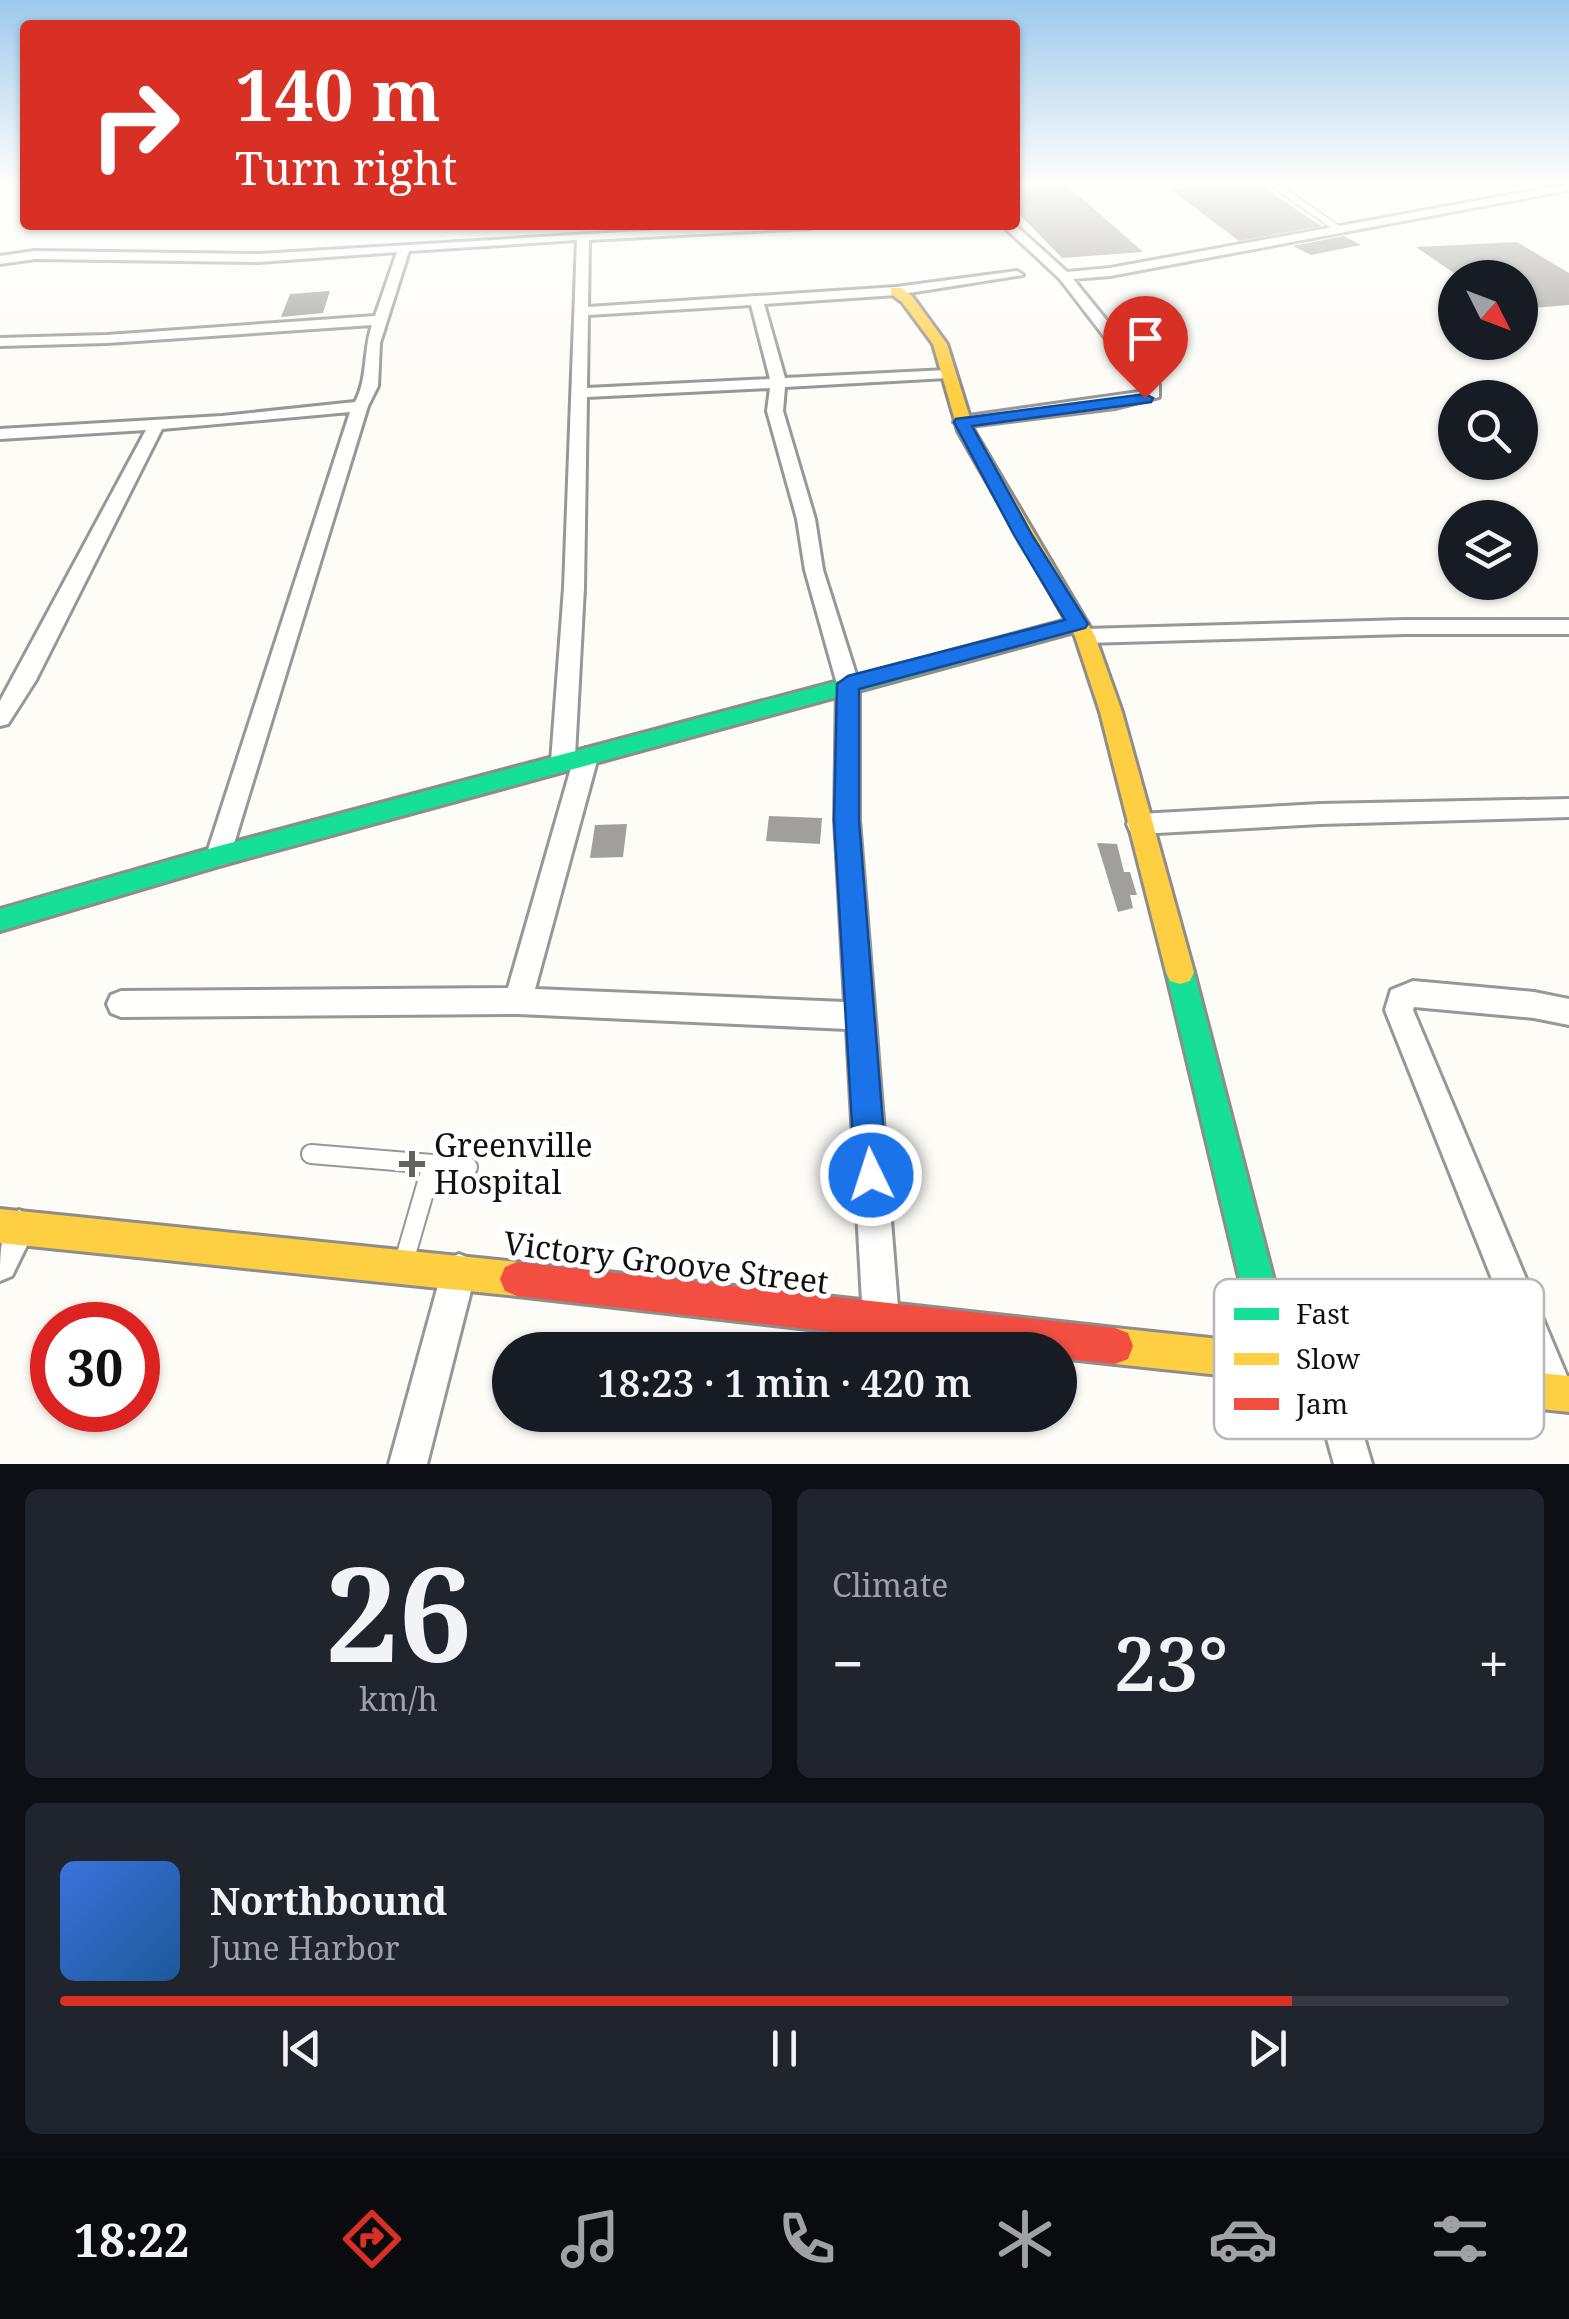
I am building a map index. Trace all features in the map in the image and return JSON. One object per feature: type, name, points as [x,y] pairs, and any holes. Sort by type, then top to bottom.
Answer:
[{"type":"street","points":[[0,260],[35,255],[259,258],[356,251]]},
{"type":"street","points":[[219,856],[360,406],[370,386],[370,355],[403,251]]},
{"type":"street","points":[[518,1001],[575,760],[574,588],[582,251]]},
{"type":"street","points":[[962,422],[1115,404],[1154,394],[1154,388],[1124,348],[1064,276],[1037,251]]},
{"type":"street","points":[[1064,276],[1110,272],[1220,251]]},
{"type":"street","points":[[579,312],[896,291],[1017,276]]},
{"type":"street","points":[[896,291],[940,344],[962,422],[1023,535],[1082,630],[1111,712],[1257,1279]]},
{"type":"street","points":[[756,298],[778,381],[775,411],[806,519],[814,570],[848,684],[847,820],[881,1320]]},
{"type":"street","points":[[0,342],[108,339],[383,320]]},
{"type":"street","points":[[577,393],[947,374]]},
{"type":"street","points":[[0,434],[156,426],[360,406]]},
{"type":"street","points":[[0,718],[25,680],[156,426]]},
{"type":"street","points":[[0,920],[848,684],[1082,630],[1569,627]]},
{"type":"street","points":[[1139,824],[1569,808]]},
{"type":"street","points":[[1513,1279],[1399,1010],[1401,998],[1412,994],[1534,1004],[1569,1012]]},
{"type":"street","points":[[121,1004],[518,1001],[861,1016]]},
{"type":"street","points":[[0,1264],[10,1226]]},
{"type":"street","name":"Victory Groove Street","points":[[10,1226],[1214,1354]]},
{"type":"street","points":[[408,1464],[458,1271]]},
{"type":"street","points":[[1544,1351],[1562,1393]]},
{"type":"street","points":[[1345,1439],[1352,1464]]},
{"type":"lane","points":[[311,1154],[468,1166]]},
{"type":"lane","points":[[402,1266],[432,1165]]},
{"type":"building","points":[[1055,251],[1143,252],[1062,258]]},
{"type":"building","points":[[1422,251],[1533,251],[1569,273],[1569,305],[1538,308],[1538,260],[1438,262]]},
{"type":"building","points":[[330,291],[323,313],[281,317],[290,294]]},
{"type":"building","points":[[769,816],[822,818],[820,844],[766,841]]},
{"type":"building","points":[[627,824],[623,857],[590,858],[595,825]]},
{"type":"building","points":[[1097,843],[1117,844],[1124,872],[1130,872],[1137,895],[1130,895],[1133,908],[1118,912]]},
{"type":"traffic: fast","points":[[0,920],[219,856],[1078,624]]},
{"type":"traffic: fast","points":[[1180,972],[1257,1279]]},
{"type":"traffic: slow","points":[[896,291],[907,299],[940,344],[966,431],[1085,636],[1111,712],[1180,972]]},
{"type":"traffic: slow","points":[[0,1226],[517,1279]]},
{"type":"traffic: slow","points":[[1115,1346],[1214,1356]]},
{"type":"traffic: slow","points":[[1544,1391],[1569,1394]]},
{"type":"traffic: jam","points":[[517,1279],[1115,1346]]},
{"type":"place","name":"Greenville Hospital","points":[[412,1164]]},
{"type":"route","points":[[871,1175],[847,820],[848,684],[1078,624],[1023,535],[962,422],[1145,398]]}]
